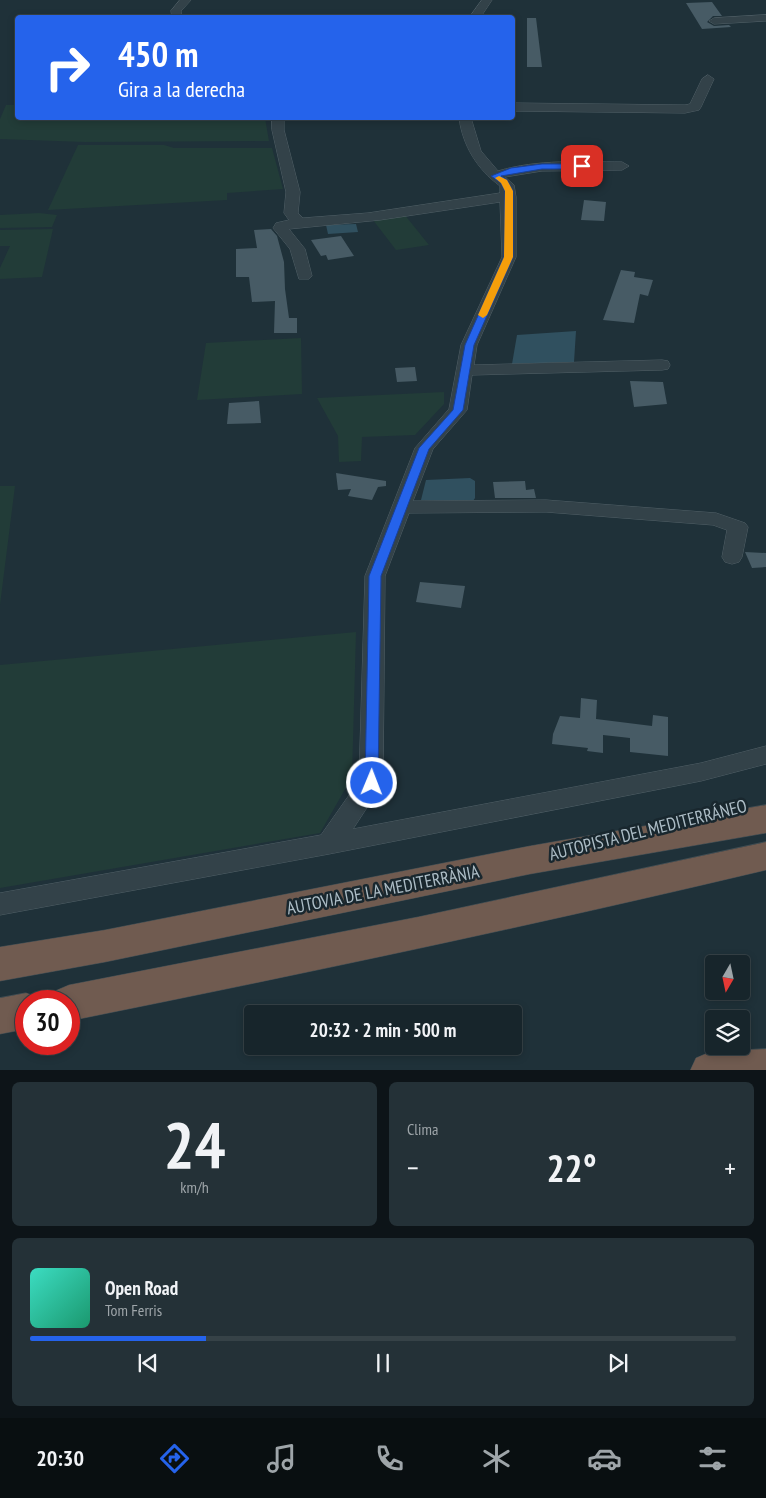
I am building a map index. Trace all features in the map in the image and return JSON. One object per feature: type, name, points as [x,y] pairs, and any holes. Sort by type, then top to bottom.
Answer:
[{"type":"highway","name":"AUTOPISTA DEL MEDITERRÁNEO","points":[[530,860],[766,800]]},
{"type":"highway","name":"AUTOVIA DE LA MEDITERRÀNIA","points":[[0,964],[104,946],[530,860],[766,818]]},
{"type":"highway","points":[[80,1001],[591,897],[766,856]]},
{"type":"highway","points":[[0,1016],[15,1013]]},
{"type":"highway","points":[[710,1070],[766,1068]]},
{"type":"street","points":[[177,15],[176,11],[186,0]]},
{"type":"street","points":[[476,15],[487,0]]},
{"type":"street","points":[[714,20],[766,18]]},
{"type":"street","points":[[515,107],[685,109],[695,107],[708,79]]},
{"type":"street","points":[[278,120],[278,130],[293,192],[291,213],[298,222]]},
{"type":"street","points":[[329,844],[372,783],[375,576],[424,448],[458,410],[469,345],[509,257],[509,197],[507,185],[495,176],[475,152],[466,120]]},
{"type":"street","points":[[495,176],[511,170],[542,167],[622,166]]},
{"type":"street","points":[[304,276],[298,247],[294,240],[280,228],[282,226],[298,222],[372,217],[509,197]]},
{"type":"street","points":[[464,370],[662,365]]},
{"type":"street","points":[[401,507],[546,506],[716,519],[738,527],[732,557]]},
{"type":"street","points":[[0,904],[329,844],[701,772],[766,755]]},
{"type":"green space","points":[[6,105],[15,105],[15,120],[265,120],[269,141],[85,142],[0,139],[0,119]]},
{"type":"green space","points":[[78,145],[164,145],[174,148],[272,148],[283,189],[227,193],[227,200],[48,210]]},
{"type":"green space","points":[[39,213],[57,215],[52,227],[0,228],[0,215]]},
{"type":"green space","points":[[404,214],[429,245],[396,250],[373,220]]},
{"type":"green space","points":[[53,229],[42,277],[0,279],[0,268],[10,246],[0,246],[0,230]]},
{"type":"green space","points":[[301,338],[302,394],[197,400],[206,343]]},
{"type":"green space","points":[[444,392],[444,404],[415,435],[362,437],[361,461],[339,462],[338,436],[317,398]]},
{"type":"green space","points":[[0,486],[15,486],[0,605]]},
{"type":"green space","points":[[356,632],[352,777],[320,833],[0,888],[0,665]]},
{"type":"water","points":[[356,224],[358,232],[328,234],[326,225]]},
{"type":"water","points":[[576,331],[574,362],[512,364],[517,335]]},
{"type":"water","points":[[470,478],[475,481],[475,498],[473,501],[421,500],[426,480]]},
{"type":"building","points":[[712,2],[722,16],[713,16],[707,22],[714,26],[729,25],[731,27],[702,29],[686,3]]},
{"type":"building","points":[[527,18],[536,18],[542,67],[527,67]]},
{"type":"building","points":[[584,200],[606,202],[604,221],[581,220]]},
{"type":"building","points":[[271,229],[277,236],[284,262],[289,318],[297,318],[297,333],[274,333],[275,301],[252,302],[249,277],[236,277],[236,249],[257,248],[254,230]]},
{"type":"building","points":[[341,236],[354,256],[328,260],[326,255],[321,256],[311,240]]},
{"type":"building","points":[[621,270],[635,272],[634,277],[653,280],[648,296],[640,294],[634,323],[603,320]]},
{"type":"building","points":[[415,367],[417,381],[397,382],[395,368]]},
{"type":"building","points":[[630,381],[663,382],[667,404],[634,407]]},
{"type":"building","points":[[259,401],[261,423],[227,424],[229,403]]},
{"type":"building","points":[[336,473],[386,481],[386,486],[378,487],[372,500],[348,496],[351,489],[338,490]]},
{"type":"building","points":[[525,481],[526,490],[534,489],[536,498],[495,498],[493,482]]},
{"type":"building","points":[[745,552],[766,553],[766,567],[752,568]]},
{"type":"building","points":[[420,582],[465,586],[461,608],[416,602]]},
{"type":"building","points":[[581,698],[597,700],[596,719],[652,726],[653,715],[668,717],[668,756],[630,752],[630,738],[603,735],[603,753],[587,751],[588,748],[552,744],[553,734],[560,716],[580,718]]},
{"type":"slow traffic","points":[[483,315],[509,257],[509,191],[505,181],[499,178]]},
{"type":"route","points":[[372,783],[375,576],[424,448],[458,410],[469,345],[509,257],[509,191],[505,181],[495,176],[511,170],[582,166]]}]
